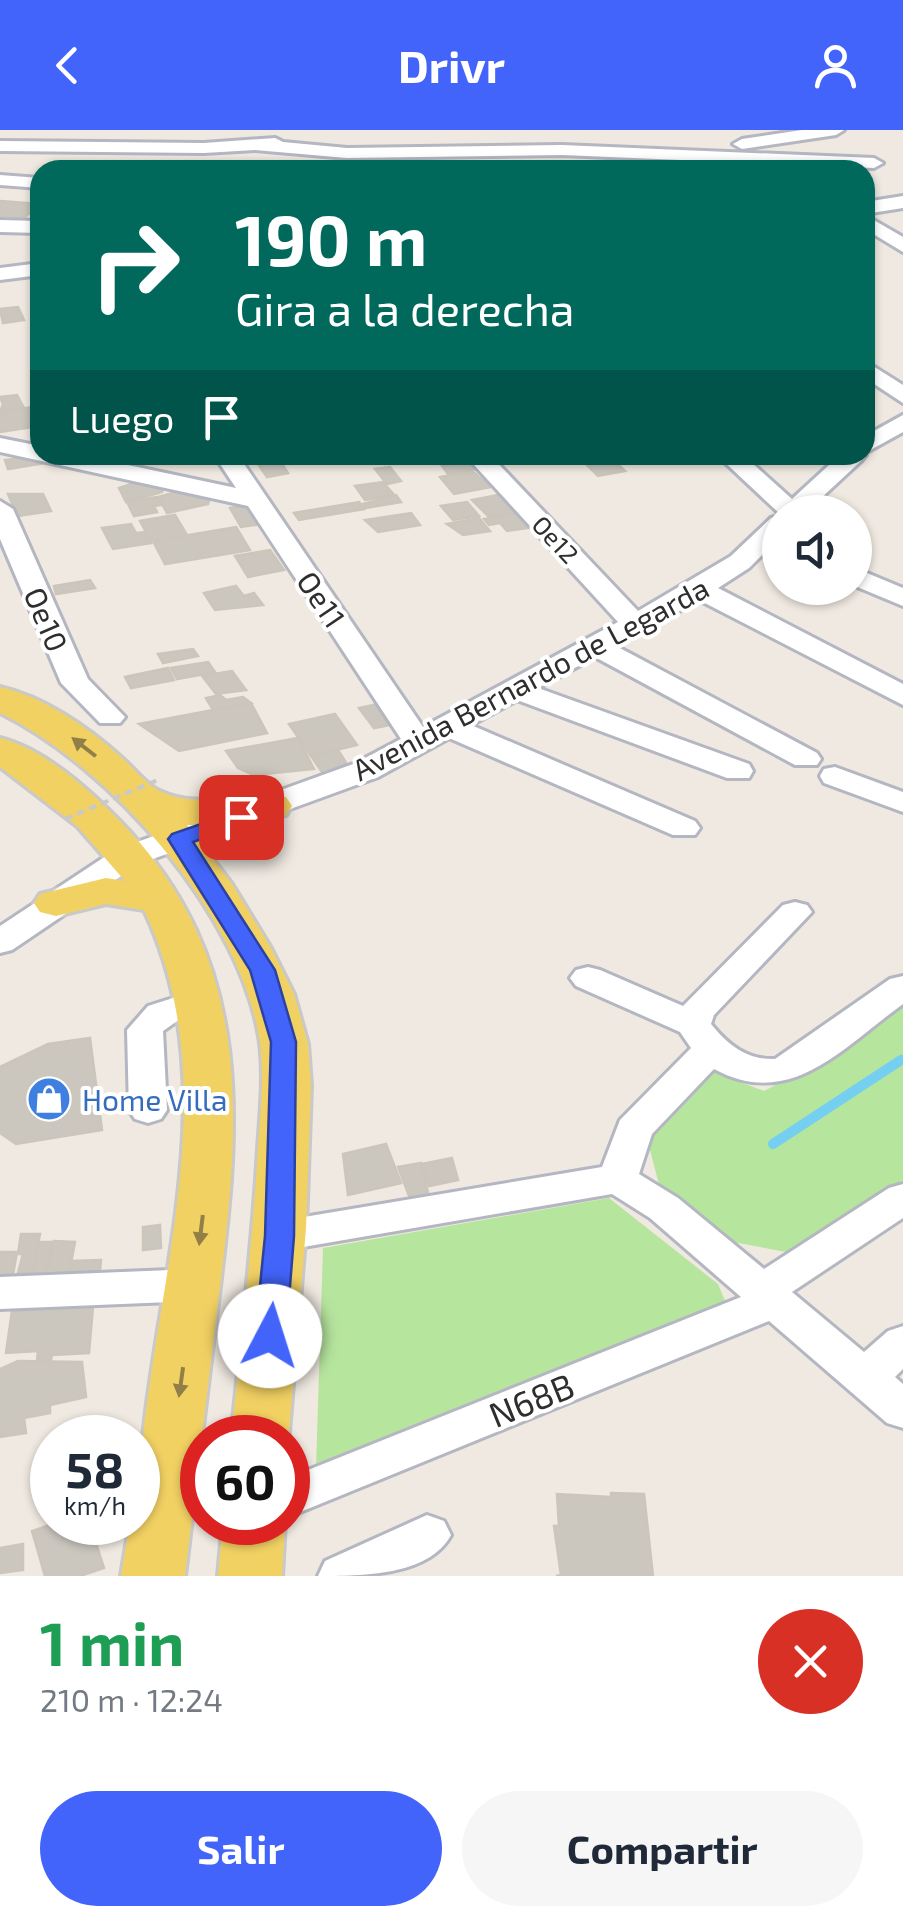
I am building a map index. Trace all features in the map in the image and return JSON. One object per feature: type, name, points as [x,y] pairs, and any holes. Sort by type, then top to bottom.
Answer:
[{"type":"main road","points":[[0,698],[40,714],[114,770],[151,789],[164,809],[194,814],[271,806]]},
{"type":"main road","points":[[0,750],[40,772],[74,800],[127,857],[180,935],[198,1002],[208,1175],[153,1576]]},
{"type":"main road","points":[[151,789],[262,970],[284,1042],[280,1236],[263,1415]]},
{"type":"main road","points":[[224,907],[218,874],[221,853],[226,843],[271,806]]},
{"type":"main road","points":[[56,903],[106,891],[159,899]]},
{"type":"main road","points":[[250,1576],[252,1545]]},
{"type":"street","points":[[642,150],[698,150],[836,130]]},
{"type":"street","points":[[257,145],[363,133]]},
{"type":"street","points":[[0,146],[257,145],[346,152],[504,151],[812,160]]},
{"type":"street","points":[[426,160],[504,151]]},
{"type":"street","points":[[0,180],[30,183]]},
{"type":"street","points":[[875,206],[903,202]]},
{"type":"street","points":[[875,228],[903,246]]},
{"type":"street","points":[[0,229],[30,229]]},
{"type":"street","points":[[2,272],[30,270]]},
{"type":"street","points":[[875,375],[903,396]]},
{"type":"street","points":[[875,440],[903,422]]},
{"type":"street","points":[[0,445],[30,451]]},
{"type":"street","points":[[875,449],[903,453]]},
{"type":"street","points":[[94,465],[255,500]]},
{"type":"street","name":"Oe11","points":[[232,465],[418,742]]},
{"type":"street","name":"Oe12","points":[[486,465],[634,622]]},
{"type":"street","points":[[740,465],[773,495]]},
{"type":"street","points":[[811,495],[844,465]]},
{"type":"street","name":"Oe10","points":[[2,518],[75,684],[110,717]]},
{"type":"street","name":"Avenida Bernardo de Legarda","points":[[0,942],[127,857],[367,770],[699,589],[762,544]]},
{"type":"street","points":[[872,584],[903,598]]},
{"type":"street","points":[[699,589],[903,696]]},
{"type":"street","points":[[593,645],[806,759]]},
{"type":"street","points":[[513,689],[738,772]]},
{"type":"street","points":[[447,726],[684,828]]},
{"type":"street","points":[[835,776],[903,803]]},
{"type":"street","points":[[618,1179],[634,1129],[702,1037],[697,1010],[795,912]]},
{"type":"street","points":[[588,978],[702,1037],[748,1070],[767,1074],[784,1071],[903,986]]},
{"type":"street","points":[[148,1110],[145,1030],[149,1021],[198,1002]]},
{"type":"street","points":[[280,1236],[618,1179],[664,1208],[903,1410]]},
{"type":"street","name":"N68B","points":[[310,1489],[768,1296],[903,1198]]},
{"type":"street","points":[[0,1293],[194,1286]]},
{"type":"street","points":[[866,1377],[903,1343]]},
{"type":"street","points":[[342,1576],[427,1535]]},
{"type":"path","points":[[65,819],[151,789]]},
{"type":"green space","points":[[903,1004],[903,1180],[786,1252],[712,1238],[661,1192],[646,1135],[709,1070],[764,1091],[813,1065]]},
{"type":"green space","points":[[609,1198],[718,1284],[725,1301],[316,1468],[323,1248]]},
{"type":"building","points":[[1,201],[30,203],[30,213],[25,217],[0,216]]},
{"type":"building","points":[[18,307],[24,320],[3,323],[0,309]]},
{"type":"building","points":[[17,395],[24,408],[0,412],[0,397]]},
{"type":"building","points":[[30,408],[30,428],[0,432],[0,412]]},
{"type":"building","points":[[30,457],[33,465],[8,469],[5,460]]},
{"type":"building","points":[[259,465],[283,465],[288,473],[267,477]]},
{"type":"building","points":[[480,465],[483,468],[448,474],[442,466]]},
{"type":"building","points":[[587,465],[619,465],[625,471],[598,476]]},
{"type":"building","points":[[390,467],[401,481],[387,484],[375,469]]},
{"type":"building","points":[[472,471],[491,487],[454,494],[440,477]]},
{"type":"building","points":[[140,481],[163,486],[162,492],[126,502],[119,488]]},
{"type":"building","points":[[383,482],[394,495],[365,500],[355,486]]},
{"type":"building","points":[[180,491],[210,497],[208,504],[167,513],[158,497]]},
{"type":"building","points":[[508,493],[525,511],[489,517],[472,500]]},
{"type":"building","points":[[8,494],[43,494],[51,511],[17,516]]},
{"type":"building","points":[[396,495],[401,502],[366,508],[363,504]]},
{"type":"building","points":[[156,497],[161,505],[154,506],[157,512],[134,516],[127,502]]},
{"type":"building","points":[[359,502],[364,509],[299,520],[294,513]]},
{"type":"building","points":[[467,502],[479,516],[453,520],[441,506]]},
{"type":"building","points":[[249,505],[262,524],[241,527],[230,508]]},
{"type":"building","points":[[528,511],[541,526],[507,531],[500,523],[489,525],[484,519]]},
{"type":"building","points":[[411,513],[420,525],[378,532],[365,520]]},
{"type":"building","points":[[175,515],[187,535],[151,541],[140,521]]},
{"type":"building","points":[[479,518],[490,531],[463,535],[447,524]]},
{"type":"building","points":[[131,524],[136,533],[145,532],[151,543],[113,549],[102,528]]},
{"type":"building","points":[[236,527],[250,550],[165,564],[153,541]]},
{"type":"building","points":[[270,550],[284,570],[248,577],[235,556]]},
{"type":"building","points":[[90,580],[95,588],[56,594],[54,586]]},
{"type":"building","points":[[236,586],[244,596],[254,593],[263,605],[215,610],[204,593]]},
{"type":"building","points":[[193,649],[198,656],[163,663],[158,654]]},
{"type":"building","points":[[208,662],[215,672],[177,679],[171,668]]},
{"type":"building","points":[[168,668],[174,680],[131,688],[125,677]]},
{"type":"building","points":[[232,671],[246,690],[216,694],[202,676]]},
{"type":"building","points":[[220,695],[226,700],[243,697],[251,703],[213,710],[206,698]]},
{"type":"building","points":[[388,702],[400,723],[374,728],[359,708]]},
{"type":"building","points":[[251,703],[267,733],[179,751],[139,724]]},
{"type":"building","points":[[335,714],[357,745],[311,756],[289,724]]},
{"type":"building","points":[[298,738],[314,769],[254,775],[238,768],[226,751]]},
{"type":"building","points":[[338,750],[350,769],[324,775],[311,756]]},
{"type":"building","name":"Home Villa","points":[[90,1038],[102,1130],[16,1144],[0,1133],[0,1067],[48,1044]]},
{"type":"building","points":[[386,1144],[401,1183],[348,1195],[343,1154]]},
{"type":"building","points":[[452,1158],[458,1180],[429,1186],[422,1164]]},
{"type":"building","points":[[421,1163],[429,1197],[411,1201],[398,1167]]},
{"type":"building","points":[[160,1225],[161,1248],[143,1250],[143,1227]]},
{"type":"building","points":[[21,1234],[40,1234],[32,1273],[18,1273],[23,1254],[18,1254]]},
{"type":"building","points":[[54,1241],[75,1242],[69,1274],[46,1275]]},
{"type":"building","points":[[39,1242],[52,1242],[45,1275],[32,1275]]},
{"type":"building","points":[[0,1252],[17,1252],[12,1280],[0,1280]]},
{"type":"building","points":[[101,1260],[100,1271],[71,1273],[73,1261]]},
{"type":"building","points":[[93,1307],[89,1353],[52,1355],[51,1360],[37,1361],[38,1351],[6,1353],[12,1311]]},
{"type":"building","points":[[18,1361],[82,1362],[86,1397],[50,1405],[50,1413],[24,1418],[26,1433],[0,1437],[0,1369]]},
{"type":"building","points":[[611,1493],[644,1494],[653,1576],[556,1576],[561,1575],[554,1526],[559,1526],[557,1494],[611,1497]]},
{"type":"building","points":[[23,1544],[23,1570],[0,1573],[0,1548]]},
{"type":"building","points":[[36,1545],[96,1545],[104,1568],[80,1576],[45,1576]]},
{"type":"waterway","points":[[897,1063],[903,1059]]},
{"type":"waterway","points":[[773,1144],[901,1060]]},
{"type":"place","name":"Home Villa","points":[[49,1099]]},
{"type":"route","points":[[241,817],[180,839],[262,970],[284,1042],[280,1236],[270,1336]]}]
